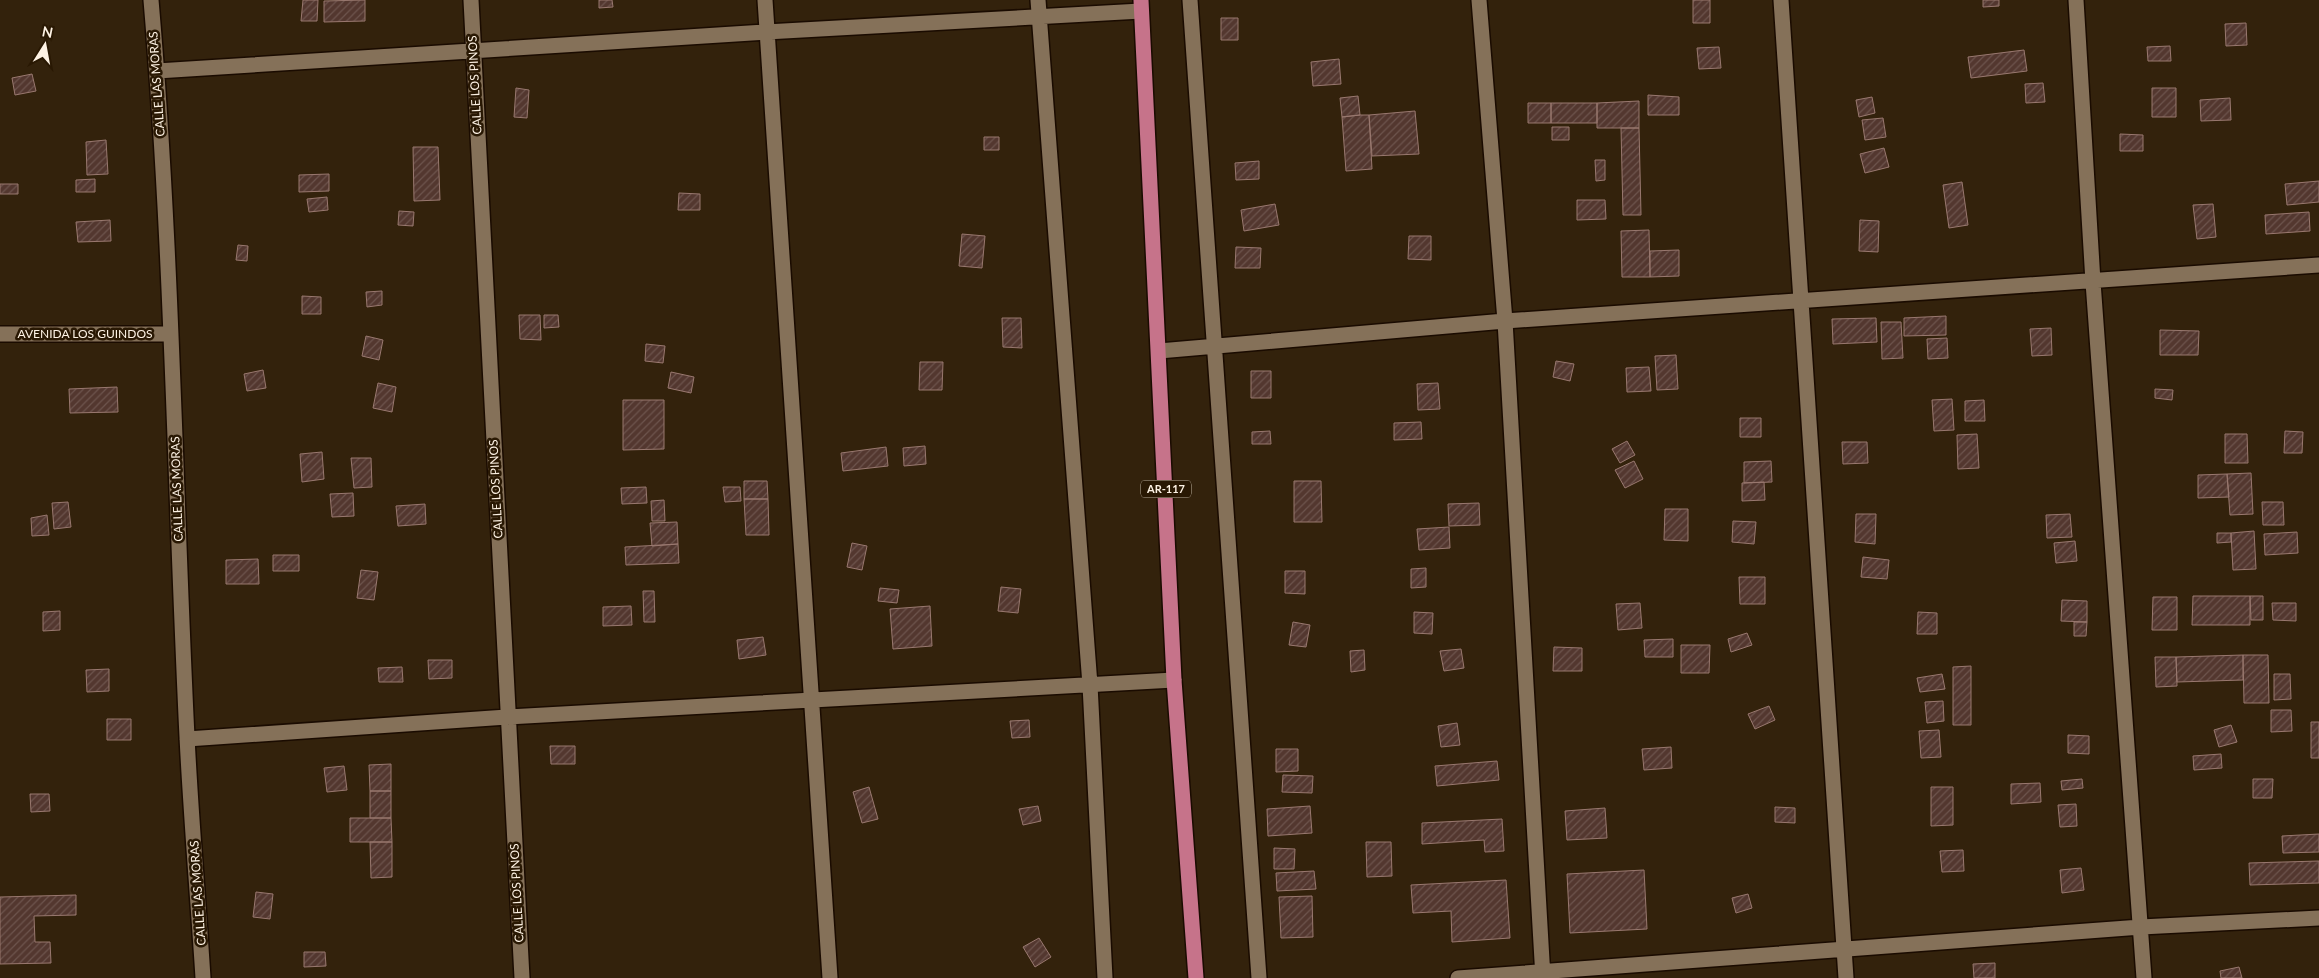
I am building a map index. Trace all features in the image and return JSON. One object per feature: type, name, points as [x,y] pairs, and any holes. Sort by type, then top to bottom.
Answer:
[{"type":"main road","name":"AR-117","points":[[1141,6],[1174,680],[1196,978]]},
{"type":"street","name":"CALLE LAS MORAS","points":[[151,0],[157,71],[171,334],[188,738],[203,978]]},
{"type":"street","name":"CALLE LOS PINOS","points":[[471,0],[522,978]]},
{"type":"street","points":[[765,0],[830,978]]},
{"type":"street","points":[[1038,0],[1090,685],[1105,978]]},
{"type":"street","points":[[1190,0],[1259,978]]},
{"type":"street","points":[[1479,0],[1505,320],[1543,976]]},
{"type":"street","points":[[1781,0],[1846,978]]},
{"type":"street","points":[[2076,0],[2093,282],[2144,978]]},
{"type":"street","points":[[157,71],[766,32],[1039,17],[1141,6]]},
{"type":"street","points":[[1159,351],[1505,320],[2319,266]]},
{"type":"street","name":"AVENIDA LOS GUINDOS","points":[[0,334],[171,334]]},
{"type":"street","points":[[188,738],[507,717],[1174,680]]},
{"type":"street","points":[[1458,978],[1543,976],[2141,927],[2319,918]]},
{"type":"building","points":[[303,0],[318,0],[317,21],[301,21]]},
{"type":"building","points":[[365,0],[365,21],[324,22],[324,1]]},
{"type":"building","points":[[599,0],[612,0],[613,7],[599,8]]},
{"type":"building","points":[[1693,0],[1710,0],[1710,23],[1693,23]]},
{"type":"building","points":[[1983,0],[1999,0],[1999,6],[1983,7]]},
{"type":"building","points":[[1221,18],[1238,18],[1238,40],[1221,40]]},
{"type":"building","points":[[2246,23],[2247,45],[2226,46],[2225,24]]},
{"type":"building","points":[[2170,46],[2171,61],[2148,61],[2147,47]]},
{"type":"building","points":[[1719,47],[1721,68],[1699,69],[1697,48]]},
{"type":"building","points":[[2024,50],[2027,71],[1971,78],[1968,57]]},
{"type":"building","points":[[1339,59],[1341,84],[1313,86],[1311,62]]},
{"type":"building","points":[[32,74],[36,91],[15,95],[12,78]]},
{"type":"building","points":[[2043,83],[2045,102],[2026,103],[2025,84]]},
{"type":"building","points":[[516,88],[529,90],[527,118],[514,117]]},
{"type":"building","points":[[2152,88],[2176,88],[2176,117],[2152,117]]},
{"type":"building","points":[[1648,95],[1679,97],[1679,115],[1648,115]]},
{"type":"building","points":[[1358,96],[1360,115],[1342,117],[1340,98]]},
{"type":"building","points":[[1872,97],[1875,113],[1859,117],[1856,100]]},
{"type":"building","points":[[2230,98],[2231,120],[2201,121],[2200,100]]},
{"type":"building","points":[[1639,101],[1639,128],[1597,128],[1597,103]]},
{"type":"building","points":[[1528,103],[1551,103],[1551,123],[1528,123]]},
{"type":"building","points":[[1551,103],[1597,103],[1597,123],[1551,123]]},
{"type":"building","points":[[1415,111],[1419,154],[1372,156],[1369,115]]},
{"type":"building","points":[[1369,115],[1372,169],[1346,171],[1342,117]]},
{"type":"building","points":[[1883,118],[1886,137],[1865,140],[1862,120]]},
{"type":"building","points":[[1552,127],[1569,127],[1569,140],[1552,140]]},
{"type":"building","points":[[1621,128],[1639,128],[1641,215],[1623,215]]},
{"type":"building","points":[[2120,134],[2143,135],[2143,151],[2120,151]]},
{"type":"building","points":[[984,137],[999,137],[999,150],[984,150]]},
{"type":"building","points":[[106,140],[108,174],[87,175],[86,142]]},
{"type":"building","points":[[413,147],[438,147],[440,200],[414,201]]},
{"type":"building","points":[[1884,148],[1889,167],[1865,173],[1860,154]]},
{"type":"building","points":[[1595,160],[1605,160],[1605,180],[1596,181]]},
{"type":"building","points":[[1259,161],[1259,179],[1236,180],[1235,163]]},
{"type":"building","points":[[329,174],[329,191],[299,192],[299,175]]},
{"type":"building","points":[[95,179],[95,192],[76,192],[76,180]]},
{"type":"building","points":[[2319,181],[2319,202],[2287,205],[2285,184]]},
{"type":"building","points":[[1962,182],[1968,225],[1949,228],[1943,185]]},
{"type":"building","points":[[0,184],[18,184],[18,194],[0,194]]},
{"type":"building","points":[[679,193],[700,194],[700,210],[678,210]]},
{"type":"building","points":[[327,197],[328,210],[309,212],[307,199]]},
{"type":"building","points":[[1577,200],[1605,200],[1606,219],[1577,220]]},
{"type":"building","points":[[1275,204],[1279,225],[1244,231],[1241,210]]},
{"type":"building","points":[[2213,204],[2216,237],[2197,239],[2193,205]]},
{"type":"building","points":[[399,211],[414,212],[413,226],[398,225]]},
{"type":"building","points":[[2309,212],[2310,231],[2266,234],[2265,215]]},
{"type":"building","points":[[110,220],[111,241],[78,242],[76,222]]},
{"type":"building","points":[[1860,220],[1879,221],[1878,252],[1859,251]]},
{"type":"building","points":[[1649,230],[1650,277],[1622,277],[1621,231]]},
{"type":"building","points":[[962,234],[985,236],[982,268],[959,266]]},
{"type":"building","points":[[1409,236],[1431,236],[1431,260],[1408,259]]},
{"type":"building","points":[[238,245],[248,246],[247,261],[236,260]]},
{"type":"building","points":[[1236,247],[1261,248],[1260,268],[1235,268]]},
{"type":"building","points":[[1679,250],[1679,276],[1650,277],[1650,251]]},
{"type":"building","points":[[382,291],[382,305],[367,307],[366,292]]},
{"type":"building","points":[[302,296],[321,297],[321,314],[302,314]]},
{"type":"building","points":[[519,315],[540,315],[541,340],[520,339]]},
{"type":"building","points":[[544,315],[558,315],[559,327],[544,328]]},
{"type":"building","points":[[1946,316],[1946,335],[1904,336],[1904,318]]},
{"type":"building","points":[[1002,318],[1021,318],[1022,348],[1003,347]]},
{"type":"building","points":[[1876,318],[1877,342],[1833,344],[1832,319]]},
{"type":"building","points":[[1881,322],[1901,322],[1903,358],[1882,359]]},
{"type":"building","points":[[2051,328],[2052,355],[2032,356],[2030,329]]},
{"type":"building","points":[[2160,330],[2199,331],[2198,355],[2160,355]]},
{"type":"building","points":[[366,336],[383,340],[379,360],[362,356]]},
{"type":"building","points":[[1947,338],[1948,358],[1928,359],[1927,339]]},
{"type":"building","points":[[646,344],[665,346],[663,363],[645,361]]},
{"type":"building","points":[[1676,355],[1678,389],[1657,390],[1655,356]]},
{"type":"building","points":[[1556,361],[1574,364],[1570,381],[1553,377]]},
{"type":"building","points":[[920,362],[943,362],[942,390],[919,390]]},
{"type":"building","points":[[1649,367],[1651,391],[1627,392],[1626,368]]},
{"type":"building","points":[[263,370],[266,388],[247,391],[244,374]]},
{"type":"building","points":[[1251,371],[1271,371],[1271,398],[1251,398]]},
{"type":"building","points":[[671,372],[694,377],[691,393],[668,388]]},
{"type":"building","points":[[378,383],[396,387],[392,412],[373,408]]},
{"type":"building","points":[[1438,383],[1440,409],[1418,410],[1417,384]]},
{"type":"building","points":[[117,387],[118,412],[70,413],[69,389]]},
{"type":"building","points":[[2155,389],[2173,390],[2172,400],[2155,398]]},
{"type":"building","points":[[1952,399],[1954,430],[1934,431],[1932,400]]},
{"type":"building","points":[[623,400],[664,400],[664,449],[623,450]]},
{"type":"building","points":[[1984,400],[1985,421],[1965,421],[1965,401]]},
{"type":"building","points":[[1740,418],[1761,418],[1761,437],[1740,437]]},
{"type":"building","points":[[1421,422],[1422,439],[1394,440],[1394,423]]},
{"type":"building","points":[[1270,431],[1271,444],[1252,444],[1252,432]]},
{"type":"building","points":[[2285,431],[2303,432],[2302,453],[2284,453]]},
{"type":"building","points":[[1977,434],[1979,468],[1958,469],[1957,435]]},
{"type":"building","points":[[2225,434],[2247,434],[2248,463],[2225,463]]},
{"type":"building","points":[[1627,441],[1635,455],[1620,463],[1612,449]]},
{"type":"building","points":[[1842,442],[1867,442],[1868,463],[1843,464]]},
{"type":"building","points":[[925,446],[926,464],[904,466],[903,448]]},
{"type":"building","points":[[886,447],[888,466],[843,471],[841,453]]},
{"type":"building","points":[[322,452],[324,479],[302,482],[300,454]]},
{"type":"building","points":[[351,458],[371,458],[372,487],[354,488]]},
{"type":"building","points":[[1634,461],[1643,479],[1625,488],[1615,470]]},
{"type":"building","points":[[1771,461],[1772,482],[1744,483],[1744,462]]},
{"type":"building","points":[[2251,473],[2253,514],[2230,515],[2227,474]]},
{"type":"building","points":[[2227,474],[2229,497],[2198,498],[2198,475]]},
{"type":"building","points":[[744,481],[767,481],[768,499],[744,499]]},
{"type":"building","points":[[1294,481],[1321,481],[1322,522],[1294,522]]},
{"type":"building","points":[[1764,482],[1765,500],[1742,501],[1742,483]]},
{"type":"building","points":[[646,487],[647,503],[622,504],[621,488]]},
{"type":"building","points":[[723,487],[740,487],[741,501],[725,502]]},
{"type":"building","points":[[353,493],[354,516],[332,517],[330,494]]},
{"type":"building","points":[[744,499],[768,499],[769,535],[746,535]]},
{"type":"building","points":[[664,500],[665,521],[652,521],[651,501]]},
{"type":"building","points":[[68,502],[71,527],[54,529],[52,503]]},
{"type":"building","points":[[2262,502],[2283,502],[2284,525],[2263,525]]},
{"type":"building","points":[[1479,503],[1480,525],[1449,526],[1448,504]]},
{"type":"building","points":[[425,504],[426,524],[398,526],[396,506]]},
{"type":"building","points":[[1665,509],[1688,509],[1688,541],[1664,540]]},
{"type":"building","points":[[1856,514],[1876,514],[1875,544],[1855,542]]},
{"type":"building","points":[[2070,514],[2072,537],[2047,538],[2046,515]]},
{"type":"building","points":[[47,515],[49,535],[32,536],[31,518]]},
{"type":"building","points":[[1733,521],[1756,522],[1754,544],[1732,542]]},
{"type":"building","points":[[677,522],[678,544],[652,546],[650,523]]},
{"type":"building","points":[[1449,527],[1450,548],[1419,550],[1417,529]]},
{"type":"building","points":[[2254,531],[2256,569],[2233,570],[2231,533]]},
{"type":"building","points":[[2297,532],[2298,553],[2265,555],[2264,534]]},
{"type":"building","points":[[2217,533],[2231,533],[2231,542],[2217,543]]},
{"type":"building","points":[[2075,541],[2077,561],[2056,563],[2054,543]]},
{"type":"building","points":[[852,543],[867,546],[862,570],[847,567]]},
{"type":"building","points":[[678,544],[679,563],[626,565],[625,547]]},
{"type":"building","points":[[273,555],[299,555],[299,571],[273,571]]},
{"type":"building","points":[[1863,557],[1889,560],[1887,579],[1861,577]]},
{"type":"building","points":[[258,559],[259,584],[226,584],[226,560]]},
{"type":"building","points":[[1426,568],[1426,587],[1411,588],[1411,569]]},
{"type":"building","points":[[361,570],[378,572],[374,600],[357,598]]},
{"type":"building","points":[[1285,571],[1305,571],[1305,594],[1285,593]]},
{"type":"building","points":[[1739,577],[1765,577],[1765,604],[1740,604]]},
{"type":"building","points":[[1001,587],[1021,589],[1018,613],[998,611]]},
{"type":"building","points":[[880,588],[899,590],[897,603],[878,601]]},
{"type":"building","points":[[643,591],[654,591],[655,622],[644,622]]},
{"type":"building","points":[[2193,596],[2250,596],[2250,625],[2192,625]]},
{"type":"building","points":[[2250,596],[2263,596],[2263,620],[2251,620]]},
{"type":"building","points":[[2153,597],[2177,597],[2177,630],[2152,630]]},
{"type":"building","points":[[2062,600],[2087,601],[2087,622],[2061,621]]},
{"type":"building","points":[[1640,603],[1642,628],[1618,630],[1616,604]]},
{"type":"building","points":[[2272,603],[2296,603],[2296,621],[2273,620]]},
{"type":"building","points":[[631,606],[632,625],[603,626],[603,607]]},
{"type":"building","points":[[930,606],[932,646],[893,649],[890,609]]},
{"type":"building","points":[[60,611],[60,630],[43,631],[43,612]]},
{"type":"building","points":[[1414,612],[1433,613],[1432,634],[1414,633]]},
{"type":"building","points":[[1918,612],[1937,613],[1937,634],[1917,634]]},
{"type":"building","points":[[1293,622],[1310,625],[1306,647],[1289,645]]},
{"type":"building","points":[[2074,622],[2087,622],[2086,636],[2074,636]]},
{"type":"building","points":[[1747,633],[1752,645],[1731,652],[1728,639]]},
{"type":"building","points":[[763,637],[766,655],[739,659],[737,640]]},
{"type":"building","points":[[1673,639],[1673,657],[1645,657],[1644,640]]},
{"type":"building","points":[[1681,645],[1710,645],[1709,673],[1681,673]]},
{"type":"building","points":[[1554,647],[1582,648],[1582,671],[1553,671]]},
{"type":"building","points":[[1461,649],[1464,668],[1444,671],[1440,651]]},
{"type":"building","points":[[1364,650],[1365,670],[1351,672],[1350,651]]},
{"type":"building","points":[[2243,655],[2268,655],[2269,703],[2244,703]]},
{"type":"building","points":[[2243,655],[2243,680],[2177,682],[2176,657]]},
{"type":"building","points":[[2155,657],[2176,657],[2177,686],[2156,687]]},
{"type":"building","points":[[428,660],[452,660],[452,678],[429,679]]},
{"type":"building","points":[[1971,666],[1971,725],[1953,725],[1953,667]]},
{"type":"building","points":[[402,667],[403,682],[379,682],[378,668]]},
{"type":"building","points":[[109,669],[109,691],[87,692],[86,670]]},
{"type":"building","points":[[1942,674],[1945,689],[1920,692],[1917,678]]},
{"type":"building","points":[[2274,674],[2290,674],[2291,699],[2274,700]]},
{"type":"building","points":[[1943,701],[1944,721],[1927,723],[1925,702]]},
{"type":"building","points":[[1769,706],[1775,720],[1755,729],[1748,714]]},
{"type":"building","points":[[2271,710],[2291,710],[2292,731],[2271,732]]},
{"type":"building","points":[[107,719],[131,719],[131,740],[107,740]]},
{"type":"building","points":[[1029,720],[1030,737],[1012,738],[1010,721]]},
{"type":"building","points":[[2311,722],[2319,722],[2319,758],[2311,758]]},
{"type":"building","points":[[1457,723],[1460,745],[1441,747],[1438,726]]},
{"type":"building","points":[[2231,725],[2237,742],[2219,747],[2214,730]]},
{"type":"building","points":[[1939,730],[1941,757],[1921,758],[1919,731]]},
{"type":"building","points":[[2068,735],[2089,736],[2089,754],[2068,753]]},
{"type":"building","points":[[550,746],[575,746],[575,764],[551,764]]},
{"type":"building","points":[[1671,747],[1672,768],[1644,770],[1642,749]]},
{"type":"building","points":[[1276,749],[1298,749],[1298,771],[1276,772]]},
{"type":"building","points":[[2221,754],[2222,768],[2194,770],[2193,756]]},
{"type":"building","points":[[1497,761],[1499,780],[1437,786],[1435,766]]},
{"type":"building","points":[[391,764],[391,791],[370,791],[369,765]]},
{"type":"building","points":[[344,766],[347,790],[327,792],[324,768]]},
{"type":"building","points":[[1283,775],[1313,776],[1312,793],[1282,792]]},
{"type":"building","points":[[2082,779],[2083,788],[2062,790],[2061,781]]},
{"type":"building","points":[[2253,779],[2273,779],[2272,798],[2253,798]]},
{"type":"building","points":[[2040,783],[2041,802],[2011,804],[2011,784]]},
{"type":"building","points":[[869,787],[878,819],[862,823],[853,792]]},
{"type":"building","points":[[1931,787],[1953,787],[1953,825],[1931,826]]},
{"type":"building","points":[[370,791],[391,791],[391,818],[370,818]]},
{"type":"building","points":[[30,794],[49,794],[50,811],[31,812]]},
{"type":"building","points":[[2076,804],[2077,826],[2060,827],[2058,805]]},
{"type":"building","points":[[1038,806],[1041,821],[1023,825],[1019,809]]},
{"type":"building","points":[[1310,806],[1312,833],[1268,836],[1267,809]]},
{"type":"building","points":[[1775,807],[1795,808],[1795,823],[1775,822]]},
{"type":"building","points":[[1605,808],[1607,838],[1567,840],[1565,811]]},
{"type":"building","points":[[350,818],[391,818],[392,842],[350,842]]},
{"type":"building","points":[[1502,819],[1504,851],[1485,852],[1484,840],[1422,844],[1422,823]]},
{"type":"building","points":[[2319,834],[2319,852],[2283,853],[2282,836]]},
{"type":"building","points":[[370,842],[392,842],[392,877],[371,878]]},
{"type":"building","points":[[1366,842],[1391,842],[1392,876],[1367,877]]},
{"type":"building","points":[[1274,848],[1295,849],[1294,869],[1274,869]]},
{"type":"building","points":[[1963,850],[1964,871],[1942,872],[1940,851]]},
{"type":"building","points":[[2319,861],[2319,883],[2250,885],[2249,863]]},
{"type":"building","points":[[2081,868],[2084,890],[2062,893],[2060,870]]},
{"type":"building","points":[[1644,870],[1647,929],[1570,933],[1567,874]]},
{"type":"building","points":[[1314,871],[1316,889],[1277,891],[1276,873]]},
{"type":"building","points":[[1506,880],[1510,938],[1452,942],[1451,911],[1413,913],[1411,885]]},
{"type":"building","points":[[256,892],[273,894],[270,919],[253,917]]},
{"type":"building","points":[[1748,894],[1752,908],[1736,913],[1732,898]]},
{"type":"building","points":[[76,895],[76,915],[34,916],[35,942],[50,942],[51,963],[0,964],[0,897]]},
{"type":"building","points":[[1312,896],[1313,937],[1281,938],[1279,897]]},
{"type":"building","points":[[1039,938],[1051,957],[1035,967],[1023,947]]},
{"type":"building","points":[[304,952],[325,952],[326,966],[304,967]]},
{"type":"building","points":[[1995,963],[1995,978],[1974,978],[1973,964]]},
{"type":"building","points":[[2239,967],[2242,978],[2221,978],[2220,971]]}]
